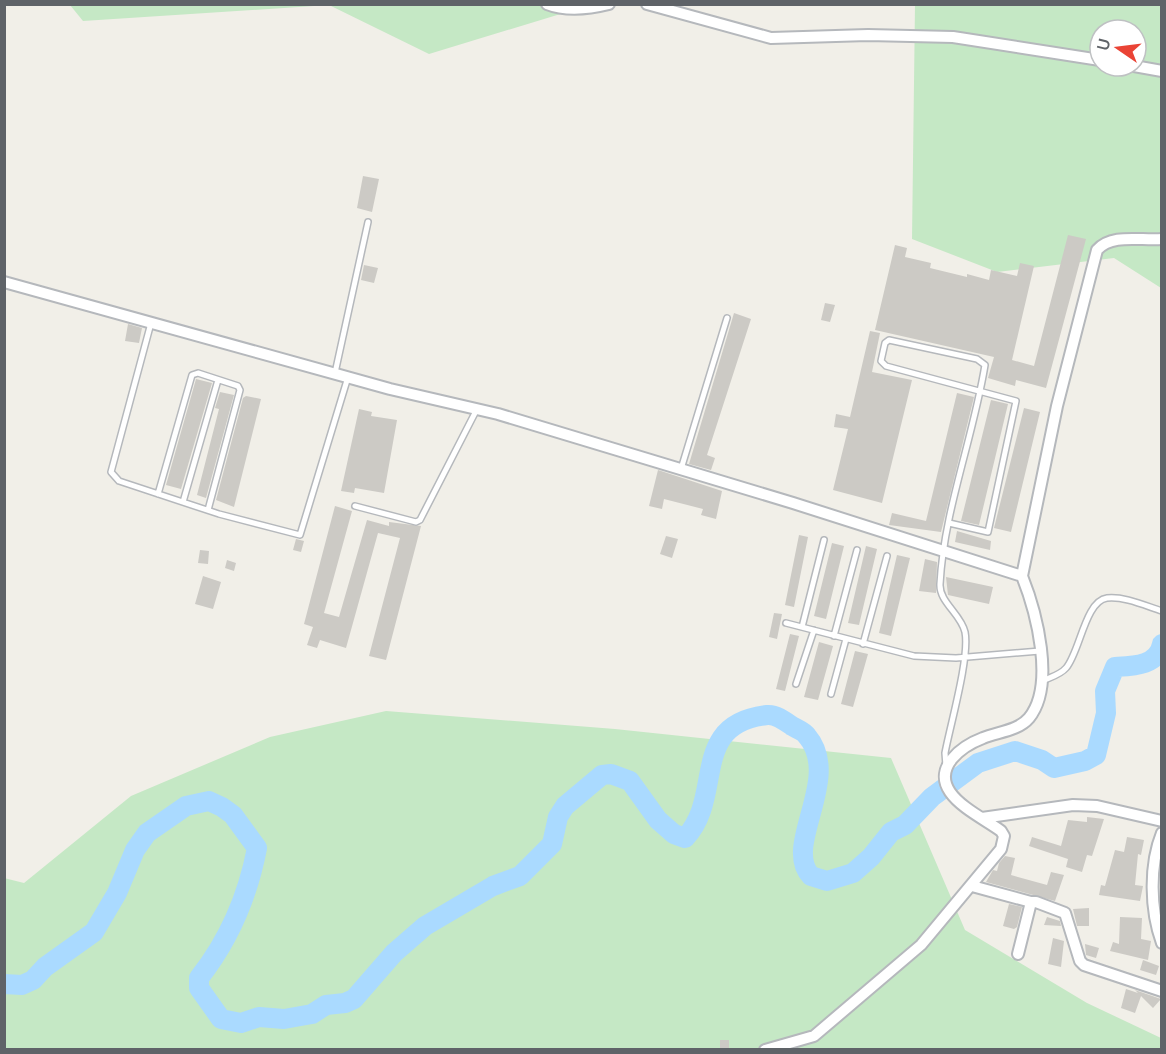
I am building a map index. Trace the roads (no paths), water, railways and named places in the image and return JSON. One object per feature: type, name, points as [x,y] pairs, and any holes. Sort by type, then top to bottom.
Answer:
[{"type":"street","points":[[547,4],[556,8],[584,9],[609,4]]},
{"type":"street","points":[[647,4],[771,38],[798,40],[868,35],[953,37],[1088,58]]},
{"type":"street","points":[[765,1050],[814,1036],[921,945],[972,886],[1004,841],[1001,831],[950,793],[945,781],[946,768],[950,760],[959,752],[981,739],[1021,726],[1037,702],[1041,681],[1040,651],[1031,599],[1022,576],[1057,406],[1097,250],[1104,242],[1115,240],[1161,239]]},
{"type":"street","points":[[4,282],[348,377],[477,409],[1022,576]]},
{"type":"street","points":[[982,818],[1073,805],[1097,806],[1161,821]]},
{"type":"street","points":[[1161,833],[1154,860],[1154,896],[1161,943]]},
{"type":"street","points":[[972,886],[1056,908],[1065,913],[1080,961],[1084,965],[1161,991]]},
{"type":"street","points":[[1018,954],[1031,902]]},
{"type":"lane","points":[[335,373],[368,222]]},
{"type":"lane","points":[[680,471],[727,318]]},
{"type":"lane","points":[[151,321],[111,472],[119,481],[208,510],[300,535],[348,377]]},
{"type":"lane","points":[[946,768],[945,753],[964,658],[966,634],[940,589],[942,550],[981,392],[985,365],[983,361],[889,340],[885,343],[881,361],[886,366],[981,392],[1016,400],[1017,405],[990,526],[985,532],[949,523]]},
{"type":"lane","points":[[158,494],[192,375],[198,373],[238,386],[240,390],[208,510]]},
{"type":"lane","points":[[183,502],[218,380]]},
{"type":"lane","points":[[355,506],[416,522],[420,520],[477,409]]},
{"type":"lane","points":[[802,627],[824,540]]},
{"type":"lane","points":[[834,636],[857,550]]},
{"type":"lane","points":[[863,644],[887,556]]},
{"type":"lane","points":[[1041,681],[1059,674],[1068,666],[1089,615],[1101,600],[1108,598],[1122,600],[1161,611]]},
{"type":"lane","points":[[786,623],[914,656],[964,658],[1040,651]]},
{"type":"lane","points":[[796,684],[814,630]]},
{"type":"lane","points":[[831,694],[846,639]]},
{"type":"waterway","points":[[4,984],[22,985],[33,980],[45,967],[94,932],[117,893],[135,850],[147,833],[186,806],[209,801],[233,815],[257,848],[243,900],[228,933],[199,978],[199,988],[221,1019],[241,1023],[259,1017],[284,1019],[312,1014],[326,1005],[345,1003],[354,999],[394,953],[425,926],[493,886],[520,876],[552,844],[558,817],[565,806],[602,775],[611,774],[630,781],[658,820],[674,834],[685,838],[697,821],[704,802],[711,764],[726,732],[742,721],[767,715],[780,718],[804,733],[816,753],[819,771],[803,847],[804,863],[811,876],[827,881],[853,873],[871,857],[891,832],[905,825],[932,797],[978,763],[1015,751],[1042,760],[1054,768],[1085,761],[1096,755],[1106,713],[1105,691],[1115,667],[1150,661],[1160,651],[1162,644]]}]
